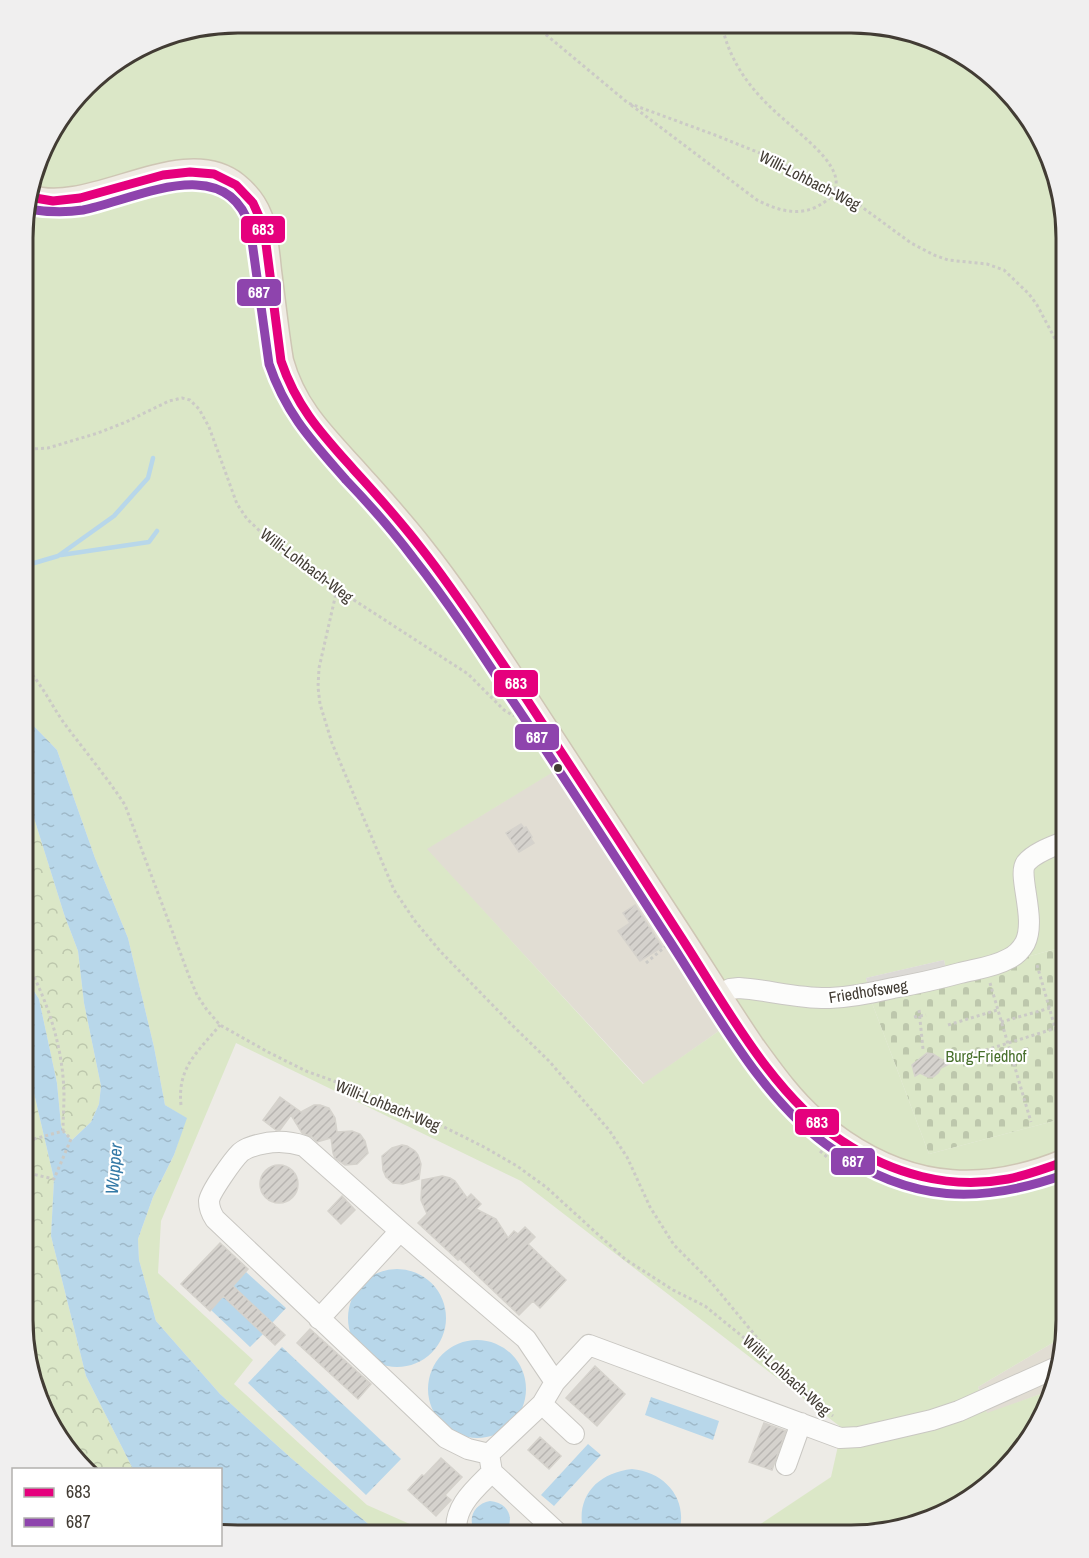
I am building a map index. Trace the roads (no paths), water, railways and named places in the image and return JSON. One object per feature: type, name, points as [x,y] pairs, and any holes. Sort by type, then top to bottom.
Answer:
[{"type":"main road","points":[[37,200],[59,201],[79,198],[170,174],[197,171],[222,176],[246,194],[256,208],[262,225],[281,361],[294,395],[315,426],[375,494],[453,591],[773,1075],[802,1108],[825,1129],[869,1158],[909,1174],[931,1180],[986,1183],[1018,1177],[1056,1164]]},
{"type":"lane","name":"Friedhofsweg","points":[[718,995],[730,989],[739,988],[805,997],[831,998],[948,977],[1005,961],[1021,948],[1027,937],[1029,924],[1024,866],[1034,856],[1056,846]]},
{"type":"lane","points":[[550,1525],[491,1463],[446,1438],[214,1219],[210,1212],[211,1193],[240,1152],[273,1142],[289,1142],[304,1146],[526,1339],[555,1382]]},
{"type":"lane","points":[[319,1319],[400,1231]]},
{"type":"lane","points":[[456,1525],[460,1509],[491,1463],[542,1404],[555,1382],[589,1345],[840,1438],[859,1437],[932,1420],[959,1411],[1049,1371]]},
{"type":"lane","points":[[542,1404],[574,1434]]},
{"type":"lane","points":[[786,1465],[801,1423]]},
{"type":"water","name":"Wupper","points":[[33,725],[57,750],[95,858],[128,938],[154,1047],[165,1105],[187,1118],[174,1155],[153,1197],[138,1239],[139,1260],[156,1321],[220,1394],[369,1525],[222,1524],[222,1468],[132,1468],[86,1376],[51,1236],[54,1179],[33,1089],[33,990],[39,999],[57,1083],[61,1125],[63,1131],[72,1140],[91,1122],[99,1104],[101,1086],[84,1003],[78,951],[34,818]]},
{"type":"water","points":[[397,1269],[407,1270],[424,1277],[438,1291],[445,1308],[445,1328],[438,1345],[424,1359],[407,1366],[397,1367],[387,1366],[370,1359],[356,1345],[349,1328],[348,1318],[349,1308],[356,1291],[370,1277],[387,1270]]},
{"type":"water","points":[[246,1272],[286,1308],[272,1323],[233,1286]]},
{"type":"water","points":[[223,1296],[263,1334],[250,1347],[211,1310]]},
{"type":"water","points":[[477,1340],[496,1344],[512,1354],[522,1370],[526,1389],[522,1408],[512,1424],[496,1434],[477,1438],[458,1434],[442,1424],[432,1408],[428,1389],[432,1370],[442,1354],[458,1344]]},
{"type":"water","points":[[282,1347],[401,1459],[366,1495],[248,1383]]},
{"type":"water","points":[[651,1397],[719,1421],[713,1440],[645,1415]]},
{"type":"water","points":[[588,1444],[601,1455],[554,1506],[541,1495]]},
{"type":"water","points":[[632,1469],[644,1471],[665,1482],[678,1500],[681,1511],[680,1525],[582,1525],[582,1510],[591,1490],[598,1482],[619,1471]]},
{"type":"water","points":[[497,1502],[506,1508],[510,1518],[509,1525],[472,1525],[473,1514],[484,1503]]},
{"type":"waterway","points":[[33,563],[58,556],[114,516],[148,478],[153,458]]},
{"type":"waterway","points":[[61,555],[149,542],[157,531]]},
{"type":"park label","name":"Burg-Friedhof","points":[[986,1056]]}]
